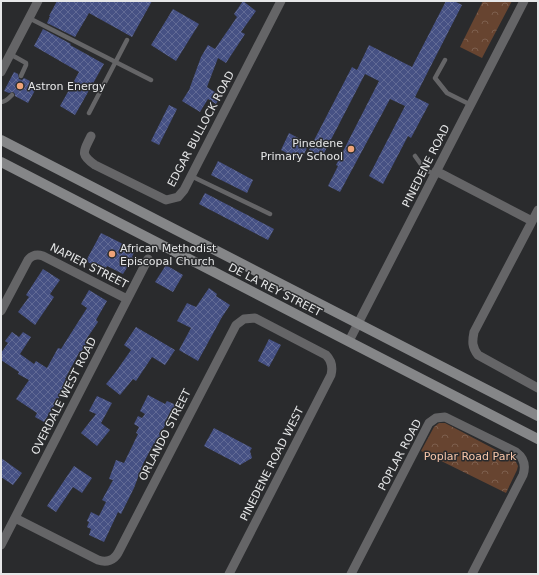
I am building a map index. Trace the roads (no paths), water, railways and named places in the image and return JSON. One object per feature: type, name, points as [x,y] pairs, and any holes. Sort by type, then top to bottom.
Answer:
[{"type":"main road","name":"DE LA REY STREET","points":[[1,140],[538,416]]},
{"type":"main road","name":"DE LA REY STREET","points":[[1,162],[538,439]]},
{"type":"street","points":[[1,72],[38,1]]},
{"type":"street","name":"EDGAR BULLOCK ROAD","points":[[91,136],[83,151],[87,159],[95,165],[166,200],[174,199],[181,194],[191,176],[281,1]]},
{"type":"street","name":"PINEDENE ROAD","points":[[349,341],[524,1]]},
{"type":"street","points":[[435,173],[532,221]]},
{"type":"street","points":[[538,210],[474,332],[472,340],[473,349],[478,355],[538,388]]},
{"type":"street","name":"NAPIER STREET","points":[[1,311],[28,260],[33,255],[37,254],[127,299]]},
{"type":"street","name":"OVERDALE WEST ROAD","points":[[1,545],[148,259]]},
{"type":"street","name":"ORLANDO STREET","points":[[15,518],[98,560],[110,560],[118,553],[238,322],[248,318],[255,318],[326,355],[332,364]]},
{"type":"street","name":"PINEDENE ROAD WEST","points":[[229,574],[331,375],[332,364]]},
{"type":"street","name":"POPLAR ROAD","points":[[351,574],[429,423],[436,418],[445,417],[516,452],[524,462],[525,466],[523,475],[472,574]]},
{"type":"lane","points":[[28,18],[151,80]]},
{"type":"lane","points":[[89,113],[127,40]]},
{"type":"lane","points":[[10,54],[26,63],[21,76]]},
{"type":"lane","points":[[445,60],[435,78],[447,93],[470,105]]},
{"type":"lane","points":[[1,102],[9,99],[12,95]]},
{"type":"lane","points":[[415,156],[425,170],[435,173]]},
{"type":"lane","points":[[191,176],[270,214]]},
{"type":"place","name":"Astron Energy","points":[[20,86]]},
{"type":"place","name":"Pinedene Primary School","points":[[351,149]]},
{"type":"place","name":"African Methodist Episcopal Church","points":[[112,254]]},
{"type":"park label","name":"Poplar Road Park","points":[[470,456]]}]
